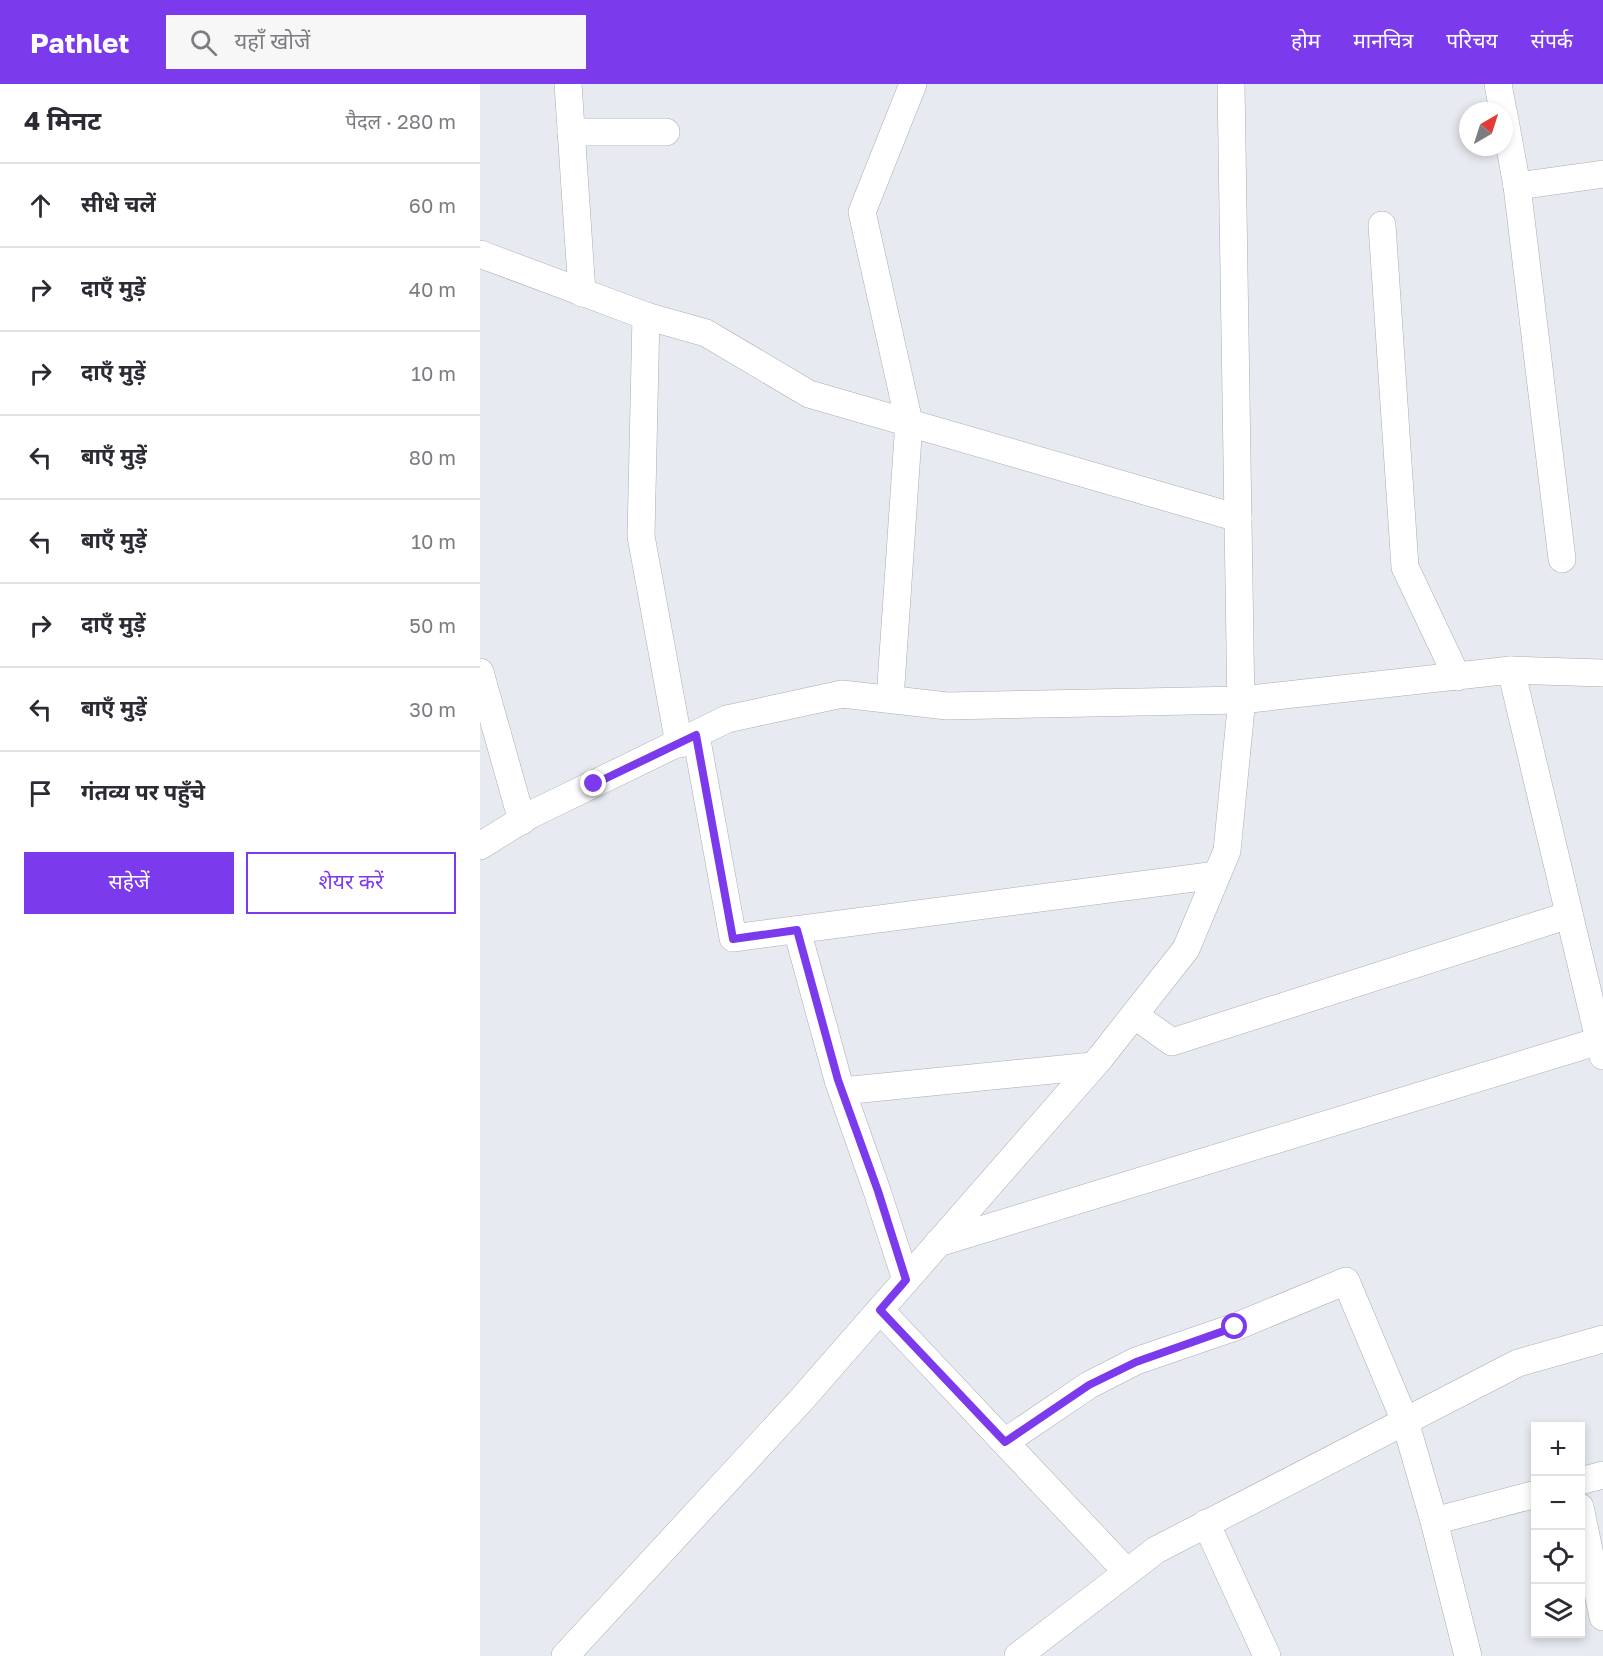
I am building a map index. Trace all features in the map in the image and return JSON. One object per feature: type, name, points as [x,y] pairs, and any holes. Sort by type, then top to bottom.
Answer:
[{"type":"street","points":[[568,84],[582,292]]},
{"type":"street","points":[[890,699],[909,422],[862,212],[913,84]]},
{"type":"street","points":[[574,1653],[803,1398],[1092,1066],[1186,949],[1217,876],[1227,851],[1241,700],[1231,84]]},
{"type":"street","points":[[1498,84],[1502,102]]},
{"type":"street","points":[[571,132],[666,132]]},
{"type":"street","points":[[1512,156],[1562,559]]},
{"type":"street","points":[[1517,186],[1603,174]]},
{"type":"street","points":[[1382,225],[1405,567],[1457,676]]},
{"type":"street","points":[[480,254],[646,316],[706,333],[809,394],[1238,518]]},
{"type":"street","points":[[646,316],[642,536],[733,939],[1217,876]]},
{"type":"street","points":[[938,1243],[1601,1049],[1511,670]]},
{"type":"street","points":[[480,846],[522,821],[727,719],[842,694],[947,706],[1241,700],[1511,670],[1603,673]]},
{"type":"street","points":[[480,672],[522,821]]},
{"type":"street","points":[[1134,1015],[1172,1042],[1569,915]]},
{"type":"street","points":[[797,930],[843,1091],[906,1280]]},
{"type":"street","points":[[843,1091],[1092,1066]]},
{"type":"street","points":[[1005,1442],[1089,1385],[1136,1362],[1235,1327],[1347,1281],[1405,1421],[1434,1521],[1468,1656]]},
{"type":"street","points":[[880,1310],[1127,1572]]},
{"type":"street","points":[[1018,1656],[1156,1550],[1518,1363],[1603,1339]]},
{"type":"street","points":[[1585,1481],[1603,1475]]},
{"type":"street","points":[[1434,1521],[1531,1495]]},
{"type":"street","points":[[1206,1523],[1268,1656]]},
{"type":"street","points":[[1585,1527],[1603,1617]]},
{"type":"route","points":[[594,784],[696,735],[733,939],[797,930],[838,1080],[878,1191],[906,1280],[880,1310],[1005,1442],[1089,1385],[1136,1362],[1235,1327]]}]
